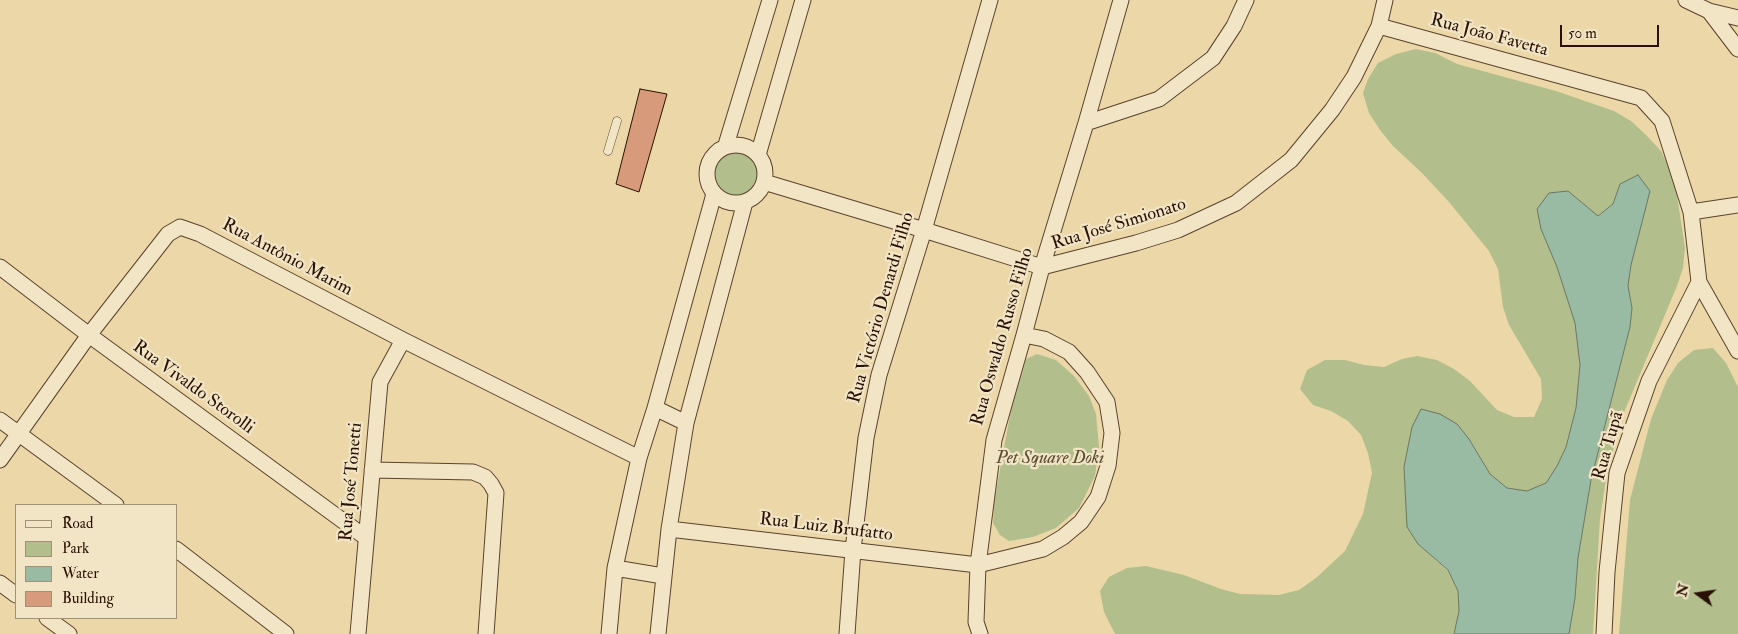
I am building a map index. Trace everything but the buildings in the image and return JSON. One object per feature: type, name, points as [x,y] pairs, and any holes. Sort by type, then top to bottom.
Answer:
[{"type":"street","points":[[726,145],[770,0]]},
{"type":"street","points":[[758,155],[803,0]]},
{"type":"street","name":"Rua Victório Denardi Filho","points":[[848,634],[853,550],[866,438],[879,375],[924,230],[990,0]]},
{"type":"street","name":"Rua Oswaldo Russo Filho","points":[[980,634],[976,622],[978,565],[994,440],[1042,267],[1121,0]]},
{"type":"street","points":[[1086,123],[1159,99],[1213,58],[1234,26],[1246,0]]},
{"type":"street","name":"Rua José Simionato","points":[[764,182],[1042,267],[1178,230],[1236,203],[1291,160],[1332,110],[1354,77],[1379,26],[1385,0]]},
{"type":"street","points":[[1690,1],[1709,11],[1738,18]]},
{"type":"street","points":[[1709,11],[1738,49]]},
{"type":"street","name":"Rua João Favetta","points":[[1379,26],[1641,98],[1662,121],[1692,212],[1699,282],[1737,348]]},
{"type":"street","points":[[735,144],[752,148],[758,155],[765,168],[764,182],[757,194],[745,202],[728,202],[714,194],[707,182],[707,166],[715,152],[726,145],[735,144]]},
{"type":"street","points":[[609,634],[615,568],[639,458],[655,408],[714,194]]},
{"type":"street","points":[[658,634],[669,529],[686,423],[745,202]]},
{"type":"street","points":[[1692,212],[1738,205]]},
{"type":"street","name":"Rua Antônio Marim","points":[[0,460],[89,335],[168,234],[180,227],[200,234],[403,340],[639,458]]},
{"type":"street","name":"Rua Vivaldo Storolli","points":[[0,267],[89,335],[365,537]]},
{"type":"street","name":"Rua Tupã","points":[[1604,634],[1607,572],[1617,473],[1649,381],[1699,282]]},
{"type":"street","points":[[978,565],[1043,549],[1063,537],[1081,522],[1098,497],[1108,466],[1112,433],[1106,402],[1087,372],[1069,352],[1044,339],[1024,335]]},
{"type":"street","name":"Rua José Tonetti","points":[[358,634],[380,382],[403,340]]},
{"type":"street","points":[[655,408],[686,423]]},
{"type":"street","points":[[0,420],[115,504]]},
{"type":"street","points":[[372,470],[473,472],[485,477],[491,484],[496,494],[486,634]]},
{"type":"street","name":"Rua Luiz Brufatto","points":[[669,529],[978,565]]},
{"type":"street","points":[[178,551],[286,634]]},
{"type":"street","points":[[615,568],[663,576]]},
{"type":"street","points":[[0,583],[15,594]]},
{"type":"street","points":[[48,619],[69,634]]},
{"type":"lane","points":[[608,151],[616,121]]},
{"type":"green space","points":[[1416,49],[1435,53],[1457,64],[1556,91],[1614,111],[1631,121],[1647,136],[1661,151],[1670,169],[1676,189],[1685,248],[1683,268],[1620,422],[1606,479],[1600,519],[1593,634],[1569,634],[1575,598],[1578,558],[1591,480],[1630,327],[1632,308],[1628,286],[1631,265],[1620,184],[1613,204],[1598,216],[1541,229],[1557,267],[1575,323],[1580,365],[1576,408],[1566,447],[1546,483],[1527,491],[1507,488],[1490,474],[1469,439],[1412,427],[1404,467],[1406,507],[1418,544],[1448,571],[1458,591],[1459,611],[1454,634],[1115,634],[1104,612],[1100,591],[1109,577],[1127,568],[1146,566],[1184,575],[1240,594],[1279,595],[1299,590],[1316,578],[1345,551],[1363,514],[1372,473],[1368,453],[1361,435],[1348,421],[1331,411],[1313,405],[1300,389],[1307,370],[1325,360],[1345,360],[1364,365],[1384,367],[1402,359],[1417,356],[1437,360],[1454,369],[1470,381],[1497,410],[1514,417],[1534,417],[1542,399],[1541,379],[1509,325],[1503,307],[1498,269],[1489,251],[1449,202],[1393,146],[1369,113],[1363,93],[1368,79],[1378,63],[1396,54]]},
{"type":"green space","points":[[733,151],[741,151],[753,157],[759,173],[753,189],[741,195],[733,195],[721,189],[715,177],[715,169],[721,157]]},
{"type":"green space","points":[[1713,348],[1726,363],[1738,387],[1738,634],[1619,634],[1630,500],[1651,419],[1667,380],[1678,363],[1694,350]]},
{"type":"green space","name":"Pet Square Doki","points":[[1037,354],[1056,360],[1074,376],[1089,396],[1096,414],[1099,447],[1095,476],[1079,508],[1056,528],[1033,537],[1009,541],[1000,535],[993,523],[994,502],[1011,410],[1026,359]]},
{"type":"water","points":[[1638,175],[1650,191],[1631,265],[1628,286],[1632,308],[1630,327],[1591,480],[1578,558],[1575,598],[1569,634],[1454,634],[1459,611],[1458,591],[1448,570],[1418,544],[1407,527],[1404,467],[1412,427],[1421,409],[1440,414],[1457,424],[1469,439],[1490,474],[1507,488],[1527,491],[1546,483],[1566,447],[1576,408],[1580,365],[1575,323],[1557,267],[1541,229],[1537,209],[1549,193],[1568,191],[1598,216],[1613,204],[1620,184]]}]
